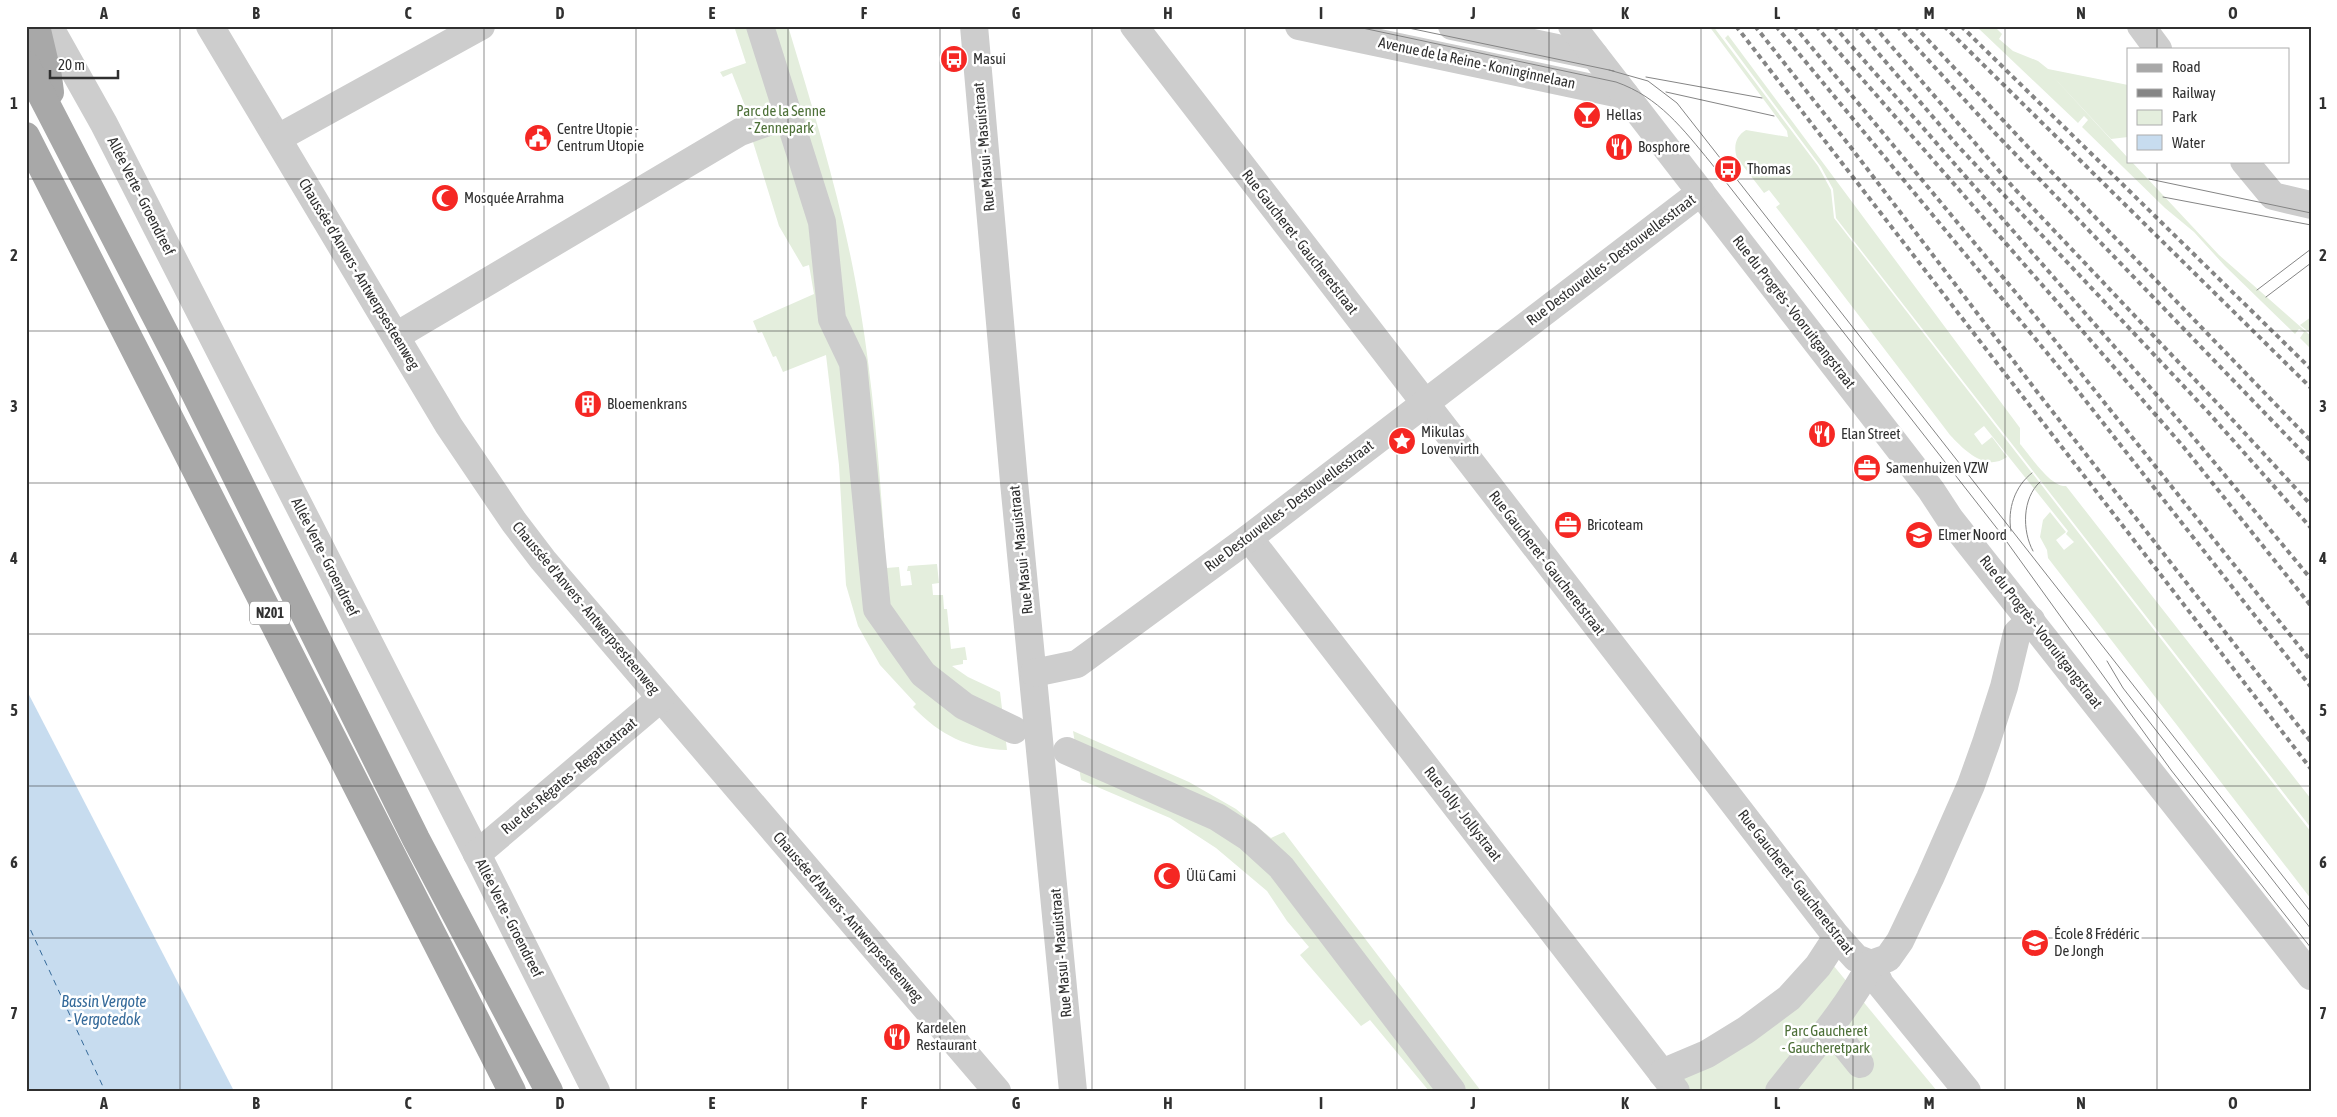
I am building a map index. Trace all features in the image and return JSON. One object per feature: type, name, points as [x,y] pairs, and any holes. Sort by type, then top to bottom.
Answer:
[{"type":"main road","name":"N201","points":[[36,26],[48,77],[52,116]]},
{"type":"main road","name":"N201","points":[[26,65],[179,361],[416,839],[549,1091]]},
{"type":"main road","name":"N201","points":[[26,136],[512,1091]]},
{"type":"street","name":"Allée Verte - Groendreef","points":[[49,26],[104,124],[596,1091]]},
{"type":"street","name":"Chaussée d'Anvers - Antwerpsesteenweg","points":[[210,26],[449,426],[514,522],[543,560],[997,1091]]},
{"type":"street","points":[[278,138],[481,26]]},
{"type":"street","points":[[760,26],[822,222],[832,319],[853,362],[877,608],[923,674],[964,706],[1014,730]]},
{"type":"street","name":"Rue Masui - Masuistraat","points":[[974,26],[1014,482],[1034,673],[1068,1085]]},
{"type":"street","name":"Rue Gaucheret - Gaucheretstraat","points":[[1134,26],[1837,937],[1856,958],[1867,974],[1880,984],[1967,1091]]},
{"type":"street","name":"Avenue de la Reine - Koninginnelaan","points":[[1299,26],[1625,94]]},
{"type":"street","name":"Avenue de la Reine - Koninginnelaan","points":[[1452,26],[1595,56]]},
{"type":"street","name":"Rue du Progrès - Vooruitgangstraat","points":[[1572,26],[1925,482],[1950,519],[2311,976]]},
{"type":"street","points":[[2141,26],[2157,48]]},
{"type":"street","points":[[396,336],[748,128],[788,115]]},
{"type":"street","points":[[2245,162],[2272,196],[2311,205]]},
{"type":"street","name":"Rue Destouvelles - Destouvellesstraat","points":[[1034,673],[1076,664],[1249,538],[1424,402],[1701,192]]},
{"type":"street","name":"Rue Jolly - Jollystraat","points":[[1249,538],[1670,1082]]},
{"type":"street","points":[[1779,1091],[1831,1028],[1867,974],[1888,958],[1900,941],[1971,785],[2004,687],[2017,634],[2031,620]]},
{"type":"street","name":"Rue des Régates - Regattastraat","points":[[477,854],[661,698]]},
{"type":"street","points":[[1067,751],[1217,817],[1248,837],[1282,867],[1452,1091]]},
{"type":"street","points":[[1670,1082],[1707,1054],[1746,1030],[1790,998],[1818,966],[1837,937]]},
{"type":"street","points":[[1867,974],[1944,1091]]},
{"type":"street","points":[[1831,1028],[1860,1064]]},
{"type":"green space","name":"Parc de la Senne - Zennepark","points":[[734,26],[788,26],[833,183],[855,279],[871,387],[886,568],[899,567],[901,586],[912,585],[910,571],[907,571],[908,566],[937,564],[939,583],[932,584],[933,595],[943,595],[944,609],[947,609],[951,649],[965,647],[967,660],[963,660],[963,664],[952,666],[968,677],[1000,692],[1007,750],[980,747],[955,739],[923,717],[913,707],[916,704],[880,665],[858,626],[846,585],[839,465],[826,355],[783,372],[776,356],[773,357],[762,332],[758,333],[753,321],[814,294],[809,265],[803,267],[779,226],[744,113],[747,111],[732,73],[723,77],[720,72],[746,63]]},
{"type":"green space","points":[[1709,26],[1713,26],[1818,166],[1831,190],[1834,218],[2311,832],[2311,899],[2048,558],[2047,550],[2040,537],[2043,520],[2050,512],[2066,532],[2056,540],[2064,550],[2074,542],[2066,534],[2068,531],[1984,426],[1974,434],[1982,445],[1992,437],[2007,457],[1991,462],[1976,458],[1950,435],[1776,207],[1780,204],[1769,190],[1764,193],[1737,158],[1736,142],[1746,130],[1788,137],[1787,131]]},
{"type":"green space","points":[[1994,26],[2002,34],[1999,39],[2013,51],[2038,61],[2048,69],[2127,85],[2127,137],[2111,139],[2047,70],[2127,157],[2127,162],[2132,162],[2219,255],[2311,336],[2311,349],[2300,338],[2304,332],[2299,329],[2295,334],[2225,266],[2194,232],[2165,208],[2082,127],[2088,120],[2084,116],[2078,123],[1977,27]]},
{"type":"green space","points":[[1728,35],[2020,428],[2020,444],[2047,476],[2060,485],[2066,486],[2311,799],[2311,828],[1836,218],[1833,189],[1821,167],[1725,38]]},
{"type":"green space","points":[[2311,317],[2311,334],[2300,325]]},
{"type":"green space","points":[[1073,731],[1189,782],[1236,809],[1271,838],[1284,832],[1481,1091],[1429,1091],[1370,1020],[1361,1026],[1300,955],[1309,947],[1287,921],[1267,891],[1216,848],[1170,818],[1081,780]]},
{"type":"green space","name":"Parc Gaucheret - Gaucheretpark","points":[[1833,965],[1937,1091],[1682,1091],[1675,1081]]},
{"type":"water","name":"Bassin Vergote - Vergotedok","points":[[26,689],[234,1091],[26,1091]]},
{"type":"ferry route","points":[[26,920],[105,1091]]},
{"type":"tram line","points":[[1353,26],[1616,82],[1645,96],[1669,115],[1711,163],[1999,531],[2171,770],[2311,948]]},
{"type":"tram line","points":[[1399,26],[1614,71]]},
{"type":"tram line","points":[[1609,70],[1648,81],[1677,103],[2311,912]]},
{"type":"tram line","points":[[1646,77],[1762,98]]},
{"type":"tram line","points":[[1666,92],[1774,116]]},
{"type":"tram line","points":[[2149,179],[2311,213]]},
{"type":"tram line","points":[[2163,197],[2311,225]]},
{"type":"tram line","points":[[2257,290],[2311,249]]},
{"type":"tram line","points":[[2266,297],[2311,263]]},
{"type":"tram line","points":[[2011,531],[2011,506],[2021,484],[2032,473]]},
{"type":"tram line","points":[[2033,551],[2027,534],[2026,515],[2030,497],[2040,482]]},
{"type":"tram line","points":[[2107,661],[2123,688],[2311,929]]},
{"type":"railway","points":[[1736,26],[2311,769]]},
{"type":"railway","points":[[1755,26],[1849,145],[2038,393],[2311,742]]},
{"type":"railway","points":[[1776,26],[2067,377],[2311,687]]},
{"type":"railway","points":[[1794,26],[2036,317],[2311,661]]},
{"type":"railway","points":[[1816,26],[2182,445],[2311,606]]},
{"type":"railway","points":[[1834,26],[2189,432],[2311,579]]},
{"type":"railway","points":[[1855,26],[1957,145],[2208,412],[2311,528]]},
{"type":"railway","points":[[1874,26],[2013,187],[2311,505]]},
{"type":"railway","points":[[1897,26],[1995,133],[2311,461]]},
{"type":"railway","points":[[1915,26],[2042,162],[2311,441]]},
{"type":"railway","points":[[1944,26],[2311,388]]},
{"type":"railway","points":[[1961,26],[2311,369]]},
{"type":"place","name":"Masui","points":[[954,59]]},
{"type":"place","name":"Hellas","points":[[1587,115]]},
{"type":"place","name":"Centre Utopie - Centrum Utopie","points":[[538,138]]},
{"type":"place","name":"Bosphore","points":[[1619,147]]},
{"type":"place","name":"Thomas","points":[[1728,169]]},
{"type":"place","name":"Mosquée Arrahma","points":[[445,198]]},
{"type":"place","name":"Bloemenkrans","points":[[588,404]]},
{"type":"place","name":"Elan Street","points":[[1822,434]]},
{"type":"place","name":"Mikulas Lovenvirth","points":[[1402,441]]},
{"type":"place","name":"Samenhuizen VZW","points":[[1867,468]]},
{"type":"place","name":"Bricoteam","points":[[1568,525]]},
{"type":"place","name":"Elmer Noord","points":[[1919,535]]},
{"type":"place","name":"Ülü Cami","points":[[1167,876]]},
{"type":"place","name":"École 8 Frédéric De Jongh","points":[[2035,943]]},
{"type":"place","name":"Kardelen Restaurant","points":[[897,1037]]}]
